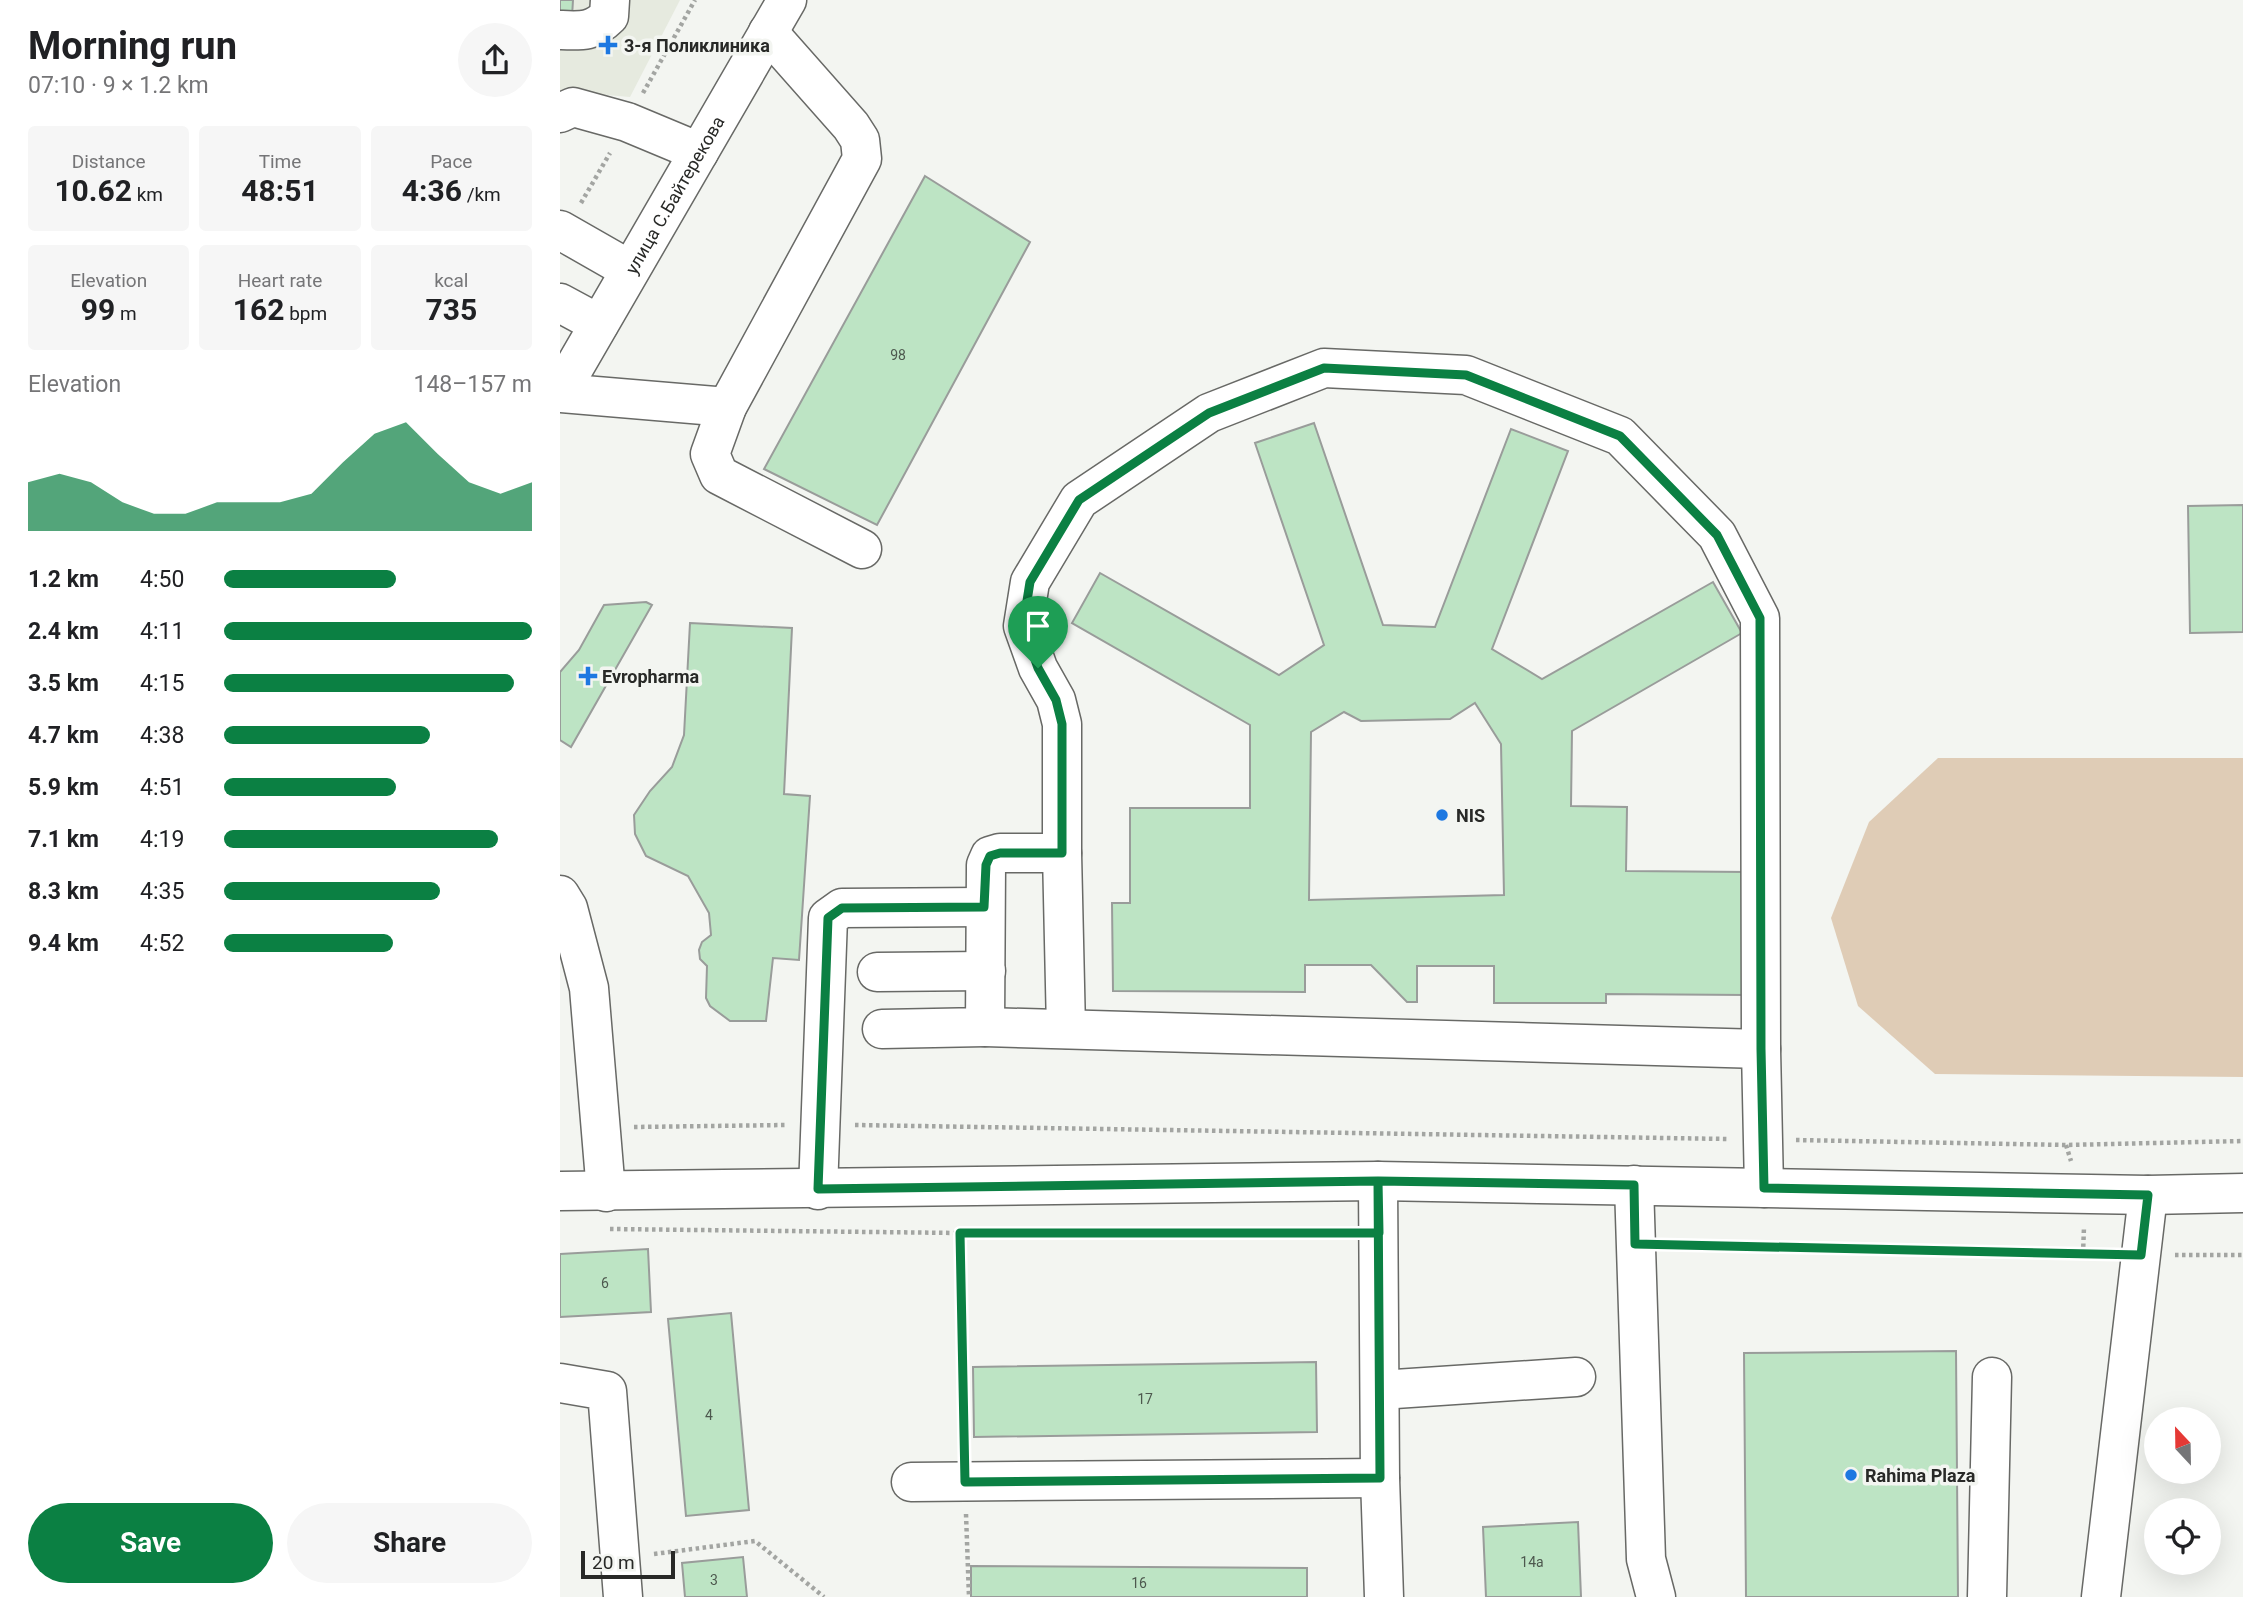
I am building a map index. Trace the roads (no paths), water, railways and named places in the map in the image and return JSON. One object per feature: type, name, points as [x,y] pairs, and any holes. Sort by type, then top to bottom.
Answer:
[{"type":"street","points":[[560,30],[598,28],[609,16],[610,0]]},
{"type":"street","points":[[778,16],[860,140],[862,159],[727,407],[710,454],[719,475],[862,550]]},
{"type":"street","name":"улица С.Байтерекова","points":[[560,393],[778,16]]},
{"type":"street","points":[[560,113],[573,107],[627,122],[699,152]]},
{"type":"street","points":[[560,230],[630,270]]},
{"type":"street","points":[[560,303],[599,324]]},
{"type":"street","points":[[1066,1029],[1062,724],[1056,700],[1038,668],[1023,626],[1030,582],[1079,500],[1209,413],[1324,368],[1466,375],[1620,436],[1717,535],[1760,618],[1764,1188]]},
{"type":"street","points":[[560,393],[727,407]]},
{"type":"street","points":[[985,1027],[986,865],[990,856],[1000,853],[1062,853]]},
{"type":"street","points":[[560,895],[568,908],[589,988],[601,1128],[604,1210]]},
{"type":"street","points":[[818,1189],[828,918],[842,908],[984,907]]},
{"type":"street","points":[[877,972],[986,971]]},
{"type":"street","points":[[882,1029],[985,1027],[1761,1049]]},
{"type":"street","points":[[1378,1181],[1380,1478],[1384,1597]]},
{"type":"street","points":[[560,1191],[604,1210],[818,1189],[1378,1181],[2148,1195],[2243,1193]]},
{"type":"street","points":[[1634,1185],[1646,1559],[1656,1597]]},
{"type":"street","points":[[2101,1597],[2148,1195]]},
{"type":"street","points":[[1380,1390],[1576,1377]]},
{"type":"street","points":[[1987,1597],[1992,1377]]},
{"type":"street","points":[[560,1382],[607,1391],[623,1597]]},
{"type":"street","points":[[911,1482],[1380,1478]]},
{"type":"place","name":"3-я Поликлиника","points":[[608,45]]},
{"type":"place","name":"Evropharma","points":[[588,676]]},
{"type":"place","name":"NIS","points":[[1442,815]]},
{"type":"place","name":"Rahima Plaza","points":[[1851,1475]]}]
